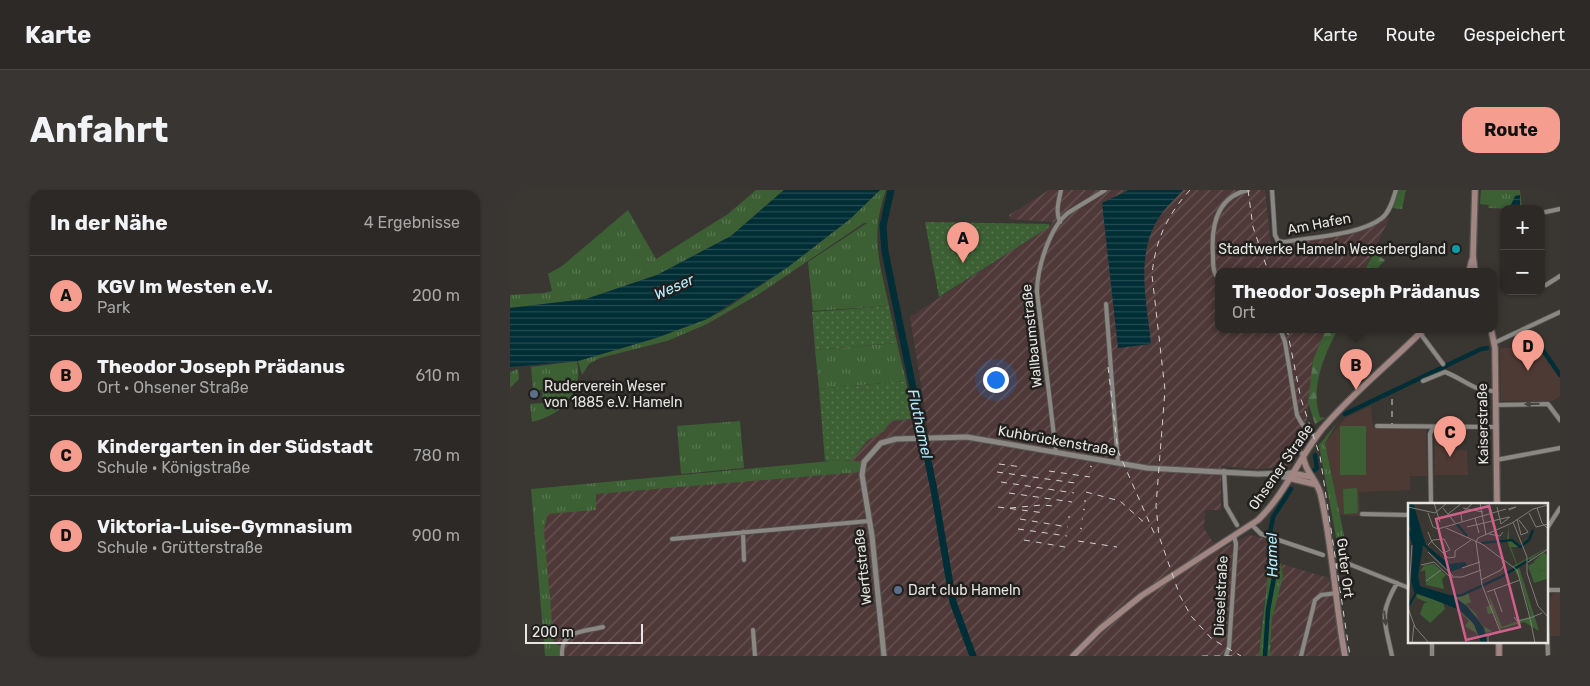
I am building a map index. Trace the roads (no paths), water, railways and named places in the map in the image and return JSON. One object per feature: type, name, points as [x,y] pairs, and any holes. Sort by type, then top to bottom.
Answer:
[{"type":"main road","points":[[1470,268],[1472,256],[1475,190]]},
{"type":"main road","points":[[1472,256],[1474,268]]},
{"type":"main road","name":"Ohsener Straße","points":[[1073,656],[1100,629],[1140,596],[1252,525],[1270,507],[1303,454],[1350,398],[1420,333]]},
{"type":"main road","name":"Kaiserstraße","points":[[1492,333],[1494,343],[1497,503]]},
{"type":"main road","name":"Guter Ort","points":[[1303,454],[1305,467],[1321,494],[1334,566],[1345,656]]},
{"type":"main road","points":[[1291,475],[1311,477]]},
{"type":"main road","points":[[1291,475],[1316,484]]},
{"type":"main road","points":[[1499,643],[1499,656]]},
{"type":"street","points":[[1061,190],[1058,202],[1060,222],[1067,214],[1105,190]]},
{"type":"street","points":[[1215,274],[1213,225],[1219,211],[1227,200],[1248,190]]},
{"type":"street","name":"Am Hafen","points":[[1272,190],[1275,235],[1278,241],[1284,242],[1369,225],[1383,217],[1389,208],[1396,190]]},
{"type":"street","points":[[1545,212],[1560,209]]},
{"type":"street","name":"Wallbaumstraße","points":[[1056,453],[1037,285],[1044,254],[1060,222]]},
{"type":"street","points":[[1546,286],[1560,276]]},
{"type":"street","points":[[1106,304],[1118,463]]},
{"type":"street","points":[[1494,343],[1560,312]]},
{"type":"street","points":[[1282,333],[1285,342],[1297,415],[1302,424],[1316,437]]},
{"type":"street","points":[[1423,333],[1443,364]]},
{"type":"street","points":[[1423,381],[1445,372],[1482,391],[1495,390]]},
{"type":"street","points":[[1495,405],[1548,404],[1560,420]]},
{"type":"street","points":[[1377,426],[1428,426],[1432,428],[1496,427]]},
{"type":"street","points":[[1431,503],[1430,434],[1432,428]]},
{"type":"street","name":"Kuhbrückenstraße","points":[[862,475],[864,462],[881,443],[896,439],[967,437],[1160,469],[1291,475]]},
{"type":"street","points":[[1496,460],[1560,448]]},
{"type":"street","points":[[1224,471],[1226,506],[1237,525]]},
{"type":"street","name":"Werftstraße","points":[[862,475],[869,520],[884,656]]},
{"type":"street","points":[[1548,527],[1560,508]]},
{"type":"street","points":[[1362,514],[1408,515]]},
{"type":"street","points":[[672,539],[869,520]]},
{"type":"street","points":[[1252,525],[1266,536],[1323,556]]},
{"type":"street","points":[[742,532],[744,560]]},
{"type":"street","name":"Dieselstraße","points":[[1226,656],[1230,638],[1236,544],[1234,536]]},
{"type":"street","points":[[1334,566],[1347,564],[1408,588]]},
{"type":"street","points":[[1392,656],[1384,614],[1388,600],[1397,583]]},
{"type":"street","points":[[1301,656],[1315,600],[1321,595],[1336,593]]},
{"type":"street","points":[[562,656],[561,646],[564,639],[570,635],[603,627]]},
{"type":"street","points":[[753,630],[755,656]]},
{"type":"street","points":[[1432,643],[1432,656]]},
{"type":"street","points":[[1548,643],[1548,656]]},
{"type":"water","name":"Weser","points":[[784,190],[880,190],[850,219],[788,267],[707,319],[656,338],[578,361],[510,367],[510,308],[586,299],[657,275],[731,236]]},
{"type":"water","points":[[1129,190],[1183,190],[1158,219],[1151,233],[1147,248],[1144,280],[1151,344],[1118,348],[1102,203]]},
{"type":"water","points":[[1520,195],[1520,205],[1511,205],[1515,196]]},
{"type":"waterway","name":"Fluthamel","points":[[891,190],[883,226],[885,252],[934,490],[953,602],[973,656]]},
{"type":"waterway","name":"Hamel","points":[[1345,414],[1481,349],[1487,348]]},
{"type":"waterway","name":"Hamel","points":[[1542,349],[1560,375]]},
{"type":"waterway","name":"Hamel","points":[[1312,472],[1317,468],[1315,455]]},
{"type":"waterway","name":"Hamel","points":[[1265,656],[1268,610],[1275,572],[1270,533],[1273,517],[1291,489]]},
{"type":"railway","points":[[1190,190],[1175,209],[1159,240],[1152,275],[1165,390],[1156,506],[1159,536],[1180,596],[1191,616],[1212,639],[1241,656]]},
{"type":"railway","points":[[1248,190],[1253,227],[1267,268]]},
{"type":"railway","points":[[1288,333],[1301,399],[1320,456],[1350,656]]},
{"type":"railway","points":[[1108,367],[1118,451],[1154,533]]},
{"type":"railway","points":[[1392,399],[1392,424]]},
{"type":"railway","points":[[999,464],[1022,467]]},
{"type":"railway","points":[[1049,471],[1090,477]]},
{"type":"railway","points":[[997,472],[1075,483]]},
{"type":"railway","points":[[1001,482],[1074,493]]},
{"type":"railway","points":[[1086,492],[1120,501],[1147,525]]},
{"type":"railway","points":[[1009,493],[1072,502]]},
{"type":"railway","points":[[1010,508],[1042,505],[1054,506]]},
{"type":"railway","points":[[998,507],[1045,513]]},
{"type":"railway","points":[[1020,519],[1068,527]]},
{"type":"railway","points":[[1018,529],[1067,536]]},
{"type":"railway","points":[[1024,540],[1065,547]]},
{"type":"railway","points":[[1078,541],[1117,547]]},
{"type":"railway","points":[[1202,656],[1233,656]]},
{"type":"place","name":"Stadtwerke Hameln Weserbergland","points":[[1456,249]]},
{"type":"place","name":"KGV Im Westen e.V.","points":[[963,263]]},
{"type":"place","name":"Viktoria-Luise-Gymnasium","points":[[1528,371]]},
{"type":"place","name":"Theodor Joseph Prädanus","points":[[1356,390]]},
{"type":"place","name":"Ruderverein Weser von 1885 e.V. Hameln","points":[[534,394]]},
{"type":"place","name":"Kindergarten in der Südstadt","points":[[1450,457]]},
{"type":"place","name":"Dart club Hameln","points":[[898,590]]}]
